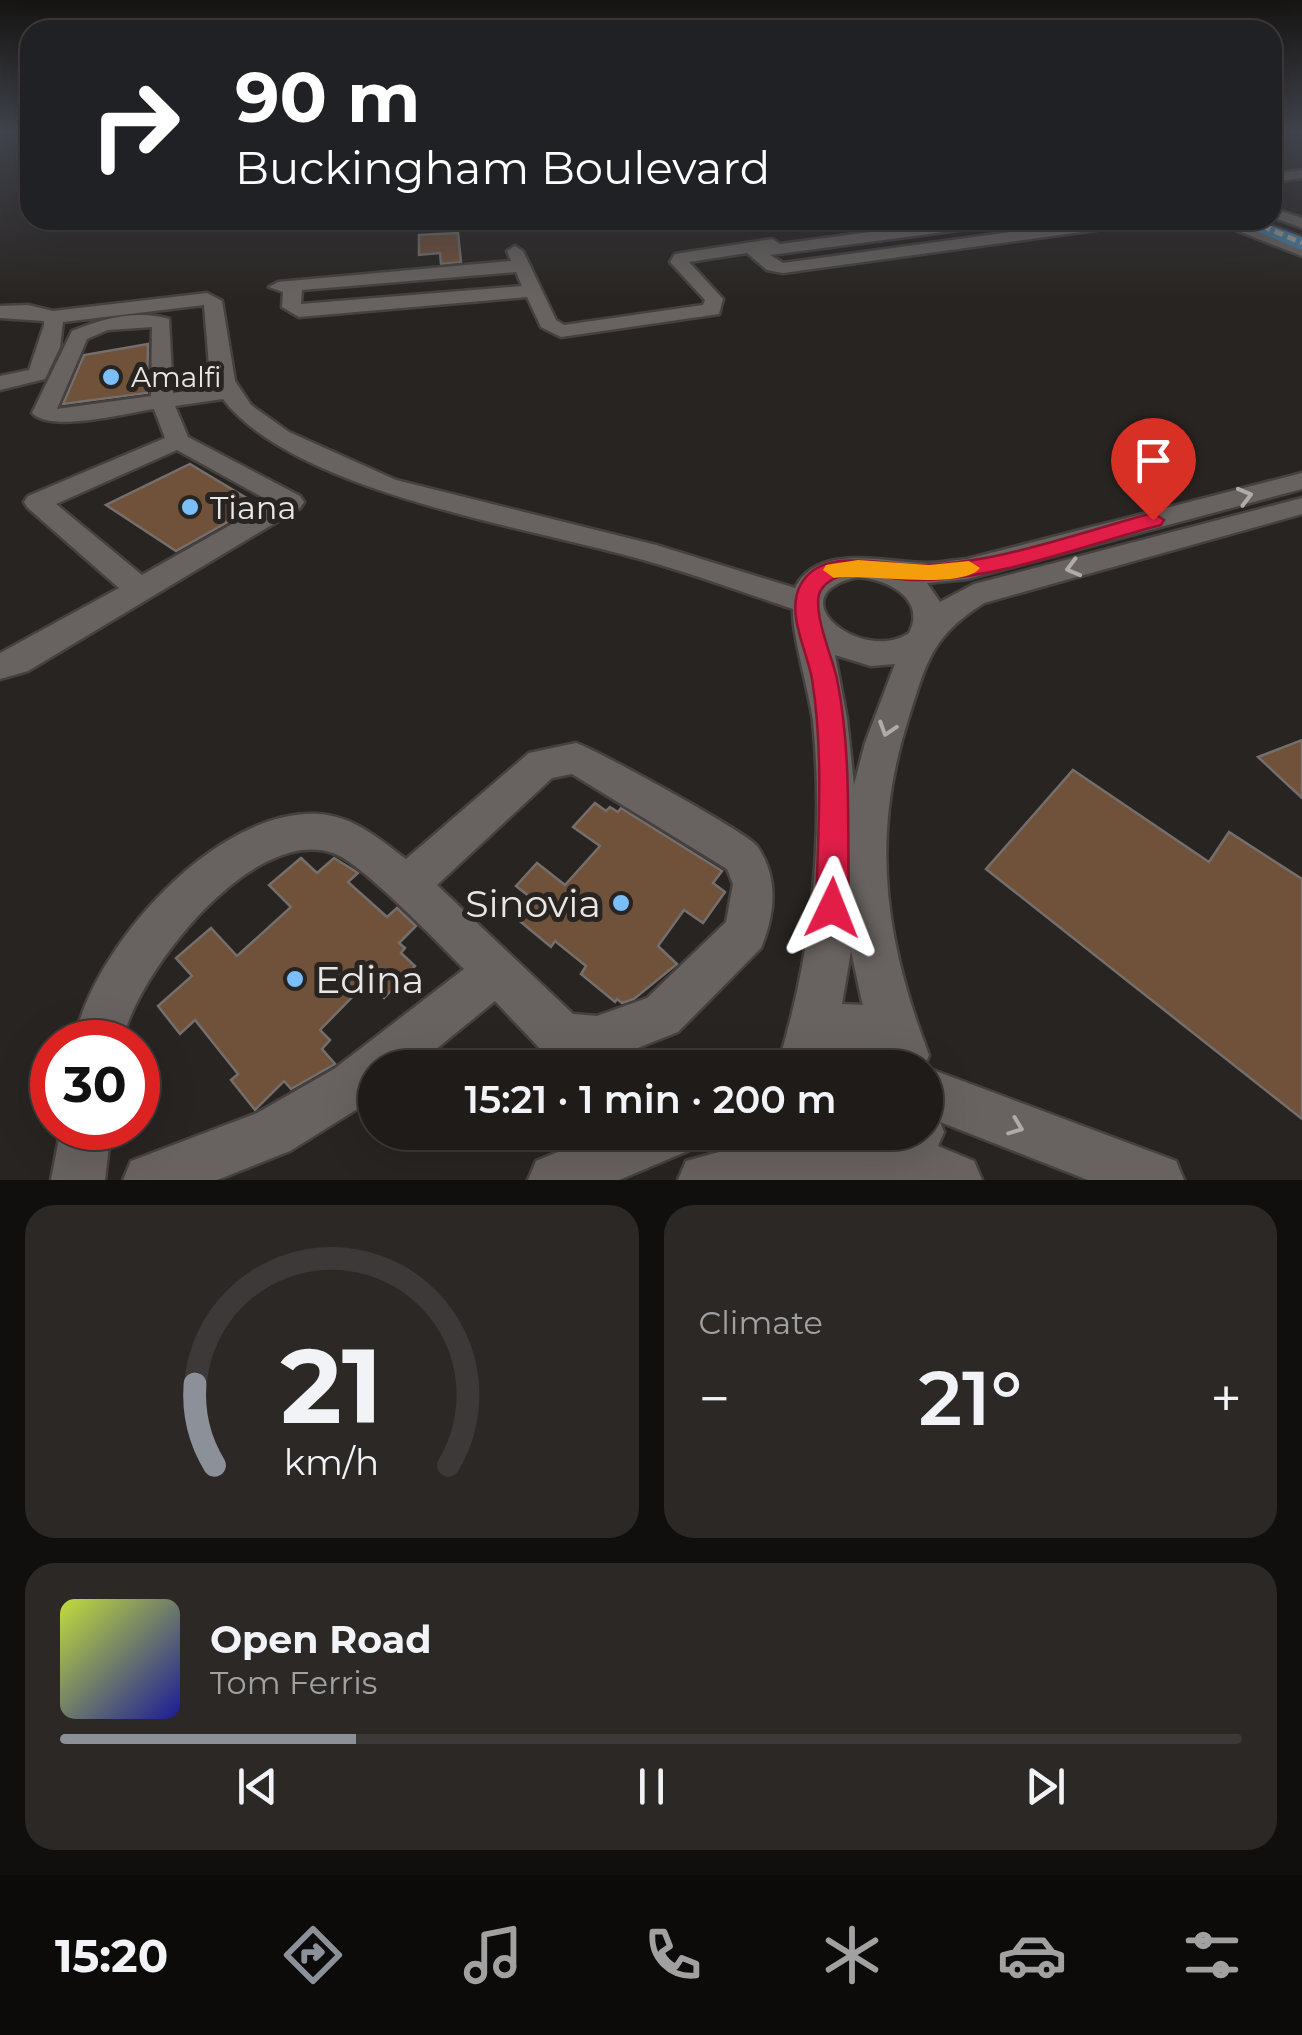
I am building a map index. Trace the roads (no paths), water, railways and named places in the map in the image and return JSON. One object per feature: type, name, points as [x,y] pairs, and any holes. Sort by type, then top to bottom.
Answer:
[{"type":"main road","points":[[1265,230],[1302,244]]},
{"type":"street","points":[[532,291],[299,312],[292,310],[285,286],[517,259],[548,323],[562,331],[712,310],[714,298],[680,258],[889,230]]},
{"type":"street","points":[[924,230],[754,252],[773,266],[783,268],[1063,230]]},
{"type":"street","points":[[1244,230],[1302,252]]},
{"type":"street","points":[[909,232],[938,248]]},
{"type":"street","points":[[0,312],[28,311],[53,317],[207,299],[213,302],[226,392],[265,428],[388,486],[656,554],[806,609],[830,640],[864,653],[895,653],[924,637],[940,616],[974,596],[1302,506]]},
{"type":"street","points":[[53,317],[62,346],[44,410],[47,416],[226,392]]},
{"type":"street","points":[[0,383],[36,374],[62,346],[92,327],[162,322],[162,401],[178,441],[291,502],[16,662],[0,666]]},
{"type":"street","points":[[139,589],[37,502],[178,441]]},
{"type":"street","points":[[806,1050],[826,976],[835,829],[826,690],[806,609],[812,584],[831,571],[967,569],[1302,481]]},
{"type":"street","points":[[878,569],[906,581],[924,599],[931,621],[880,749],[864,862],[870,956],[906,1050]]},
{"type":"street","points":[[101,1020],[123,981],[189,893],[263,841],[307,832],[344,838],[406,884],[562,1036],[580,1042],[597,1040],[662,1016],[746,933],[754,884],[741,856],[576,758],[542,764],[406,884]]},
{"type":"street","points":[[150,1180],[272,1133],[351,1086],[496,972]]},
{"type":"street","points":[[812,1050],[832,1028],[850,1026],[869,1028],[888,1038],[897,1050]]},
{"type":"street","points":[[943,1086],[1133,1175]]},
{"type":"street","points":[[78,1180],[83,1150]]},
{"type":"street","points":[[556,1180],[628,1150]]},
{"type":"street","points":[[705,1180],[849,1150]]},
{"type":"street","points":[[882,1150],[954,1180]]},
{"type":"railway","points":[[1272,230],[1302,243]]},
{"type":"place","name":"Amalfi","points":[[111,377]]},
{"type":"place","name":"Tiana","points":[[190,507]]},
{"type":"place","name":"Sinovia","points":[[621,903]]},
{"type":"place","name":"Edina","points":[[295,979]]}]
